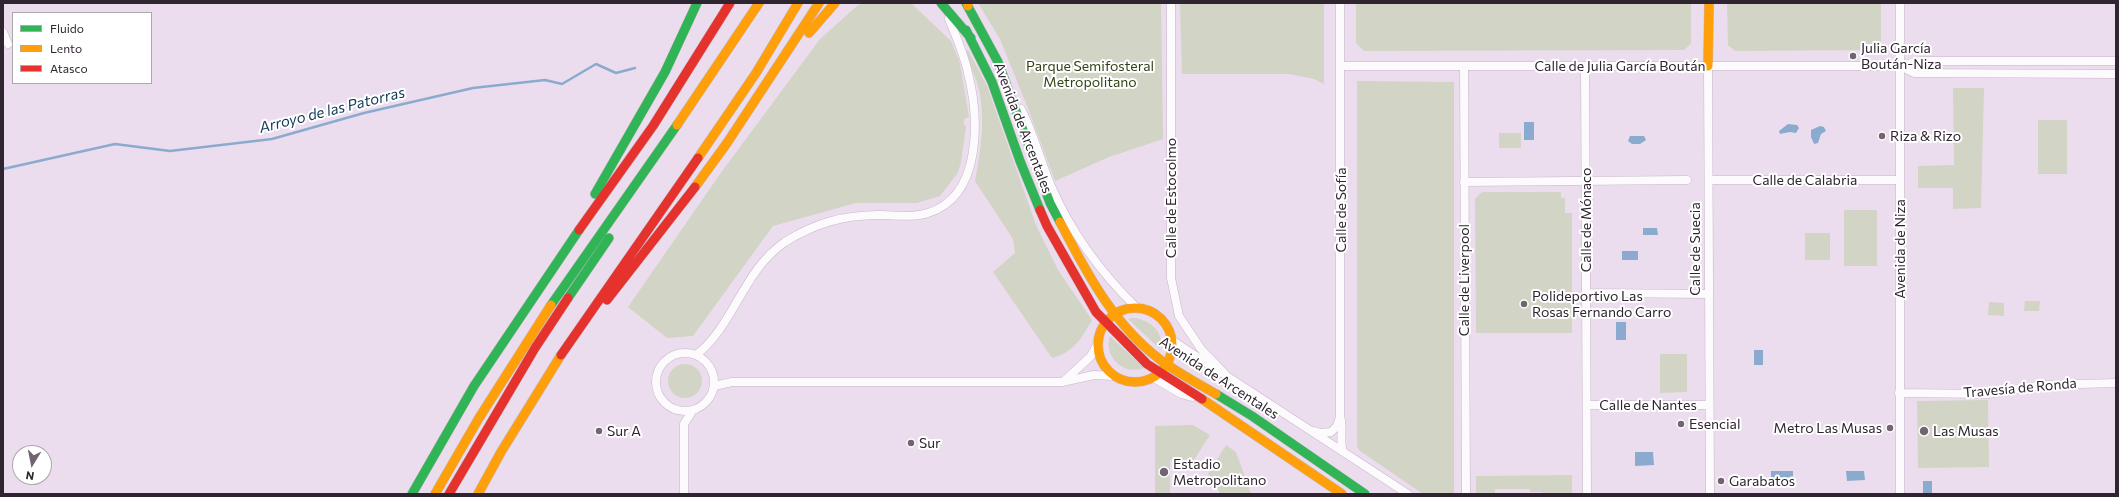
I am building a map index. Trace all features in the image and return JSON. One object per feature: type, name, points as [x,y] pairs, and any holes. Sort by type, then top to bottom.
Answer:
[{"type":"main road","points":[[580,229],[598,187],[665,72],[697,3]]},
{"type":"main road","points":[[412,494],[474,386],[580,229],[652,126],[730,3]]},
{"type":"main road","points":[[450,494],[535,348],[594,263],[677,129],[731,49],[759,3]]},
{"type":"main road","points":[[478,494],[501,452],[569,342],[714,135],[756,72],[798,3]]},
{"type":"main road","points":[[569,342],[621,284],[727,143],[819,3]]},
{"type":"main road","points":[[781,63],[835,3]]},
{"type":"main road","name":"Calle de Suecia","points":[[1708,3],[1708,66]]},
{"type":"main road","name":"Avenida de Arcentales","points":[[945,4],[971,38],[992,82],[1020,161],[1047,226],[1096,312],[1157,375],[1201,398],[1342,494]]},
{"type":"main road","name":"Avenida de Arcentales","points":[[967,4],[989,42],[1008,86],[1050,203],[1084,268],[1102,298],[1114,314],[1130,332],[1168,364],[1252,416],[1364,494]]},
{"type":"main road","points":[[435,494],[528,340],[626,197],[677,129]]},
{"type":"main road","points":[[1136,307],[1145,308],[1161,317],[1169,328],[1173,341],[1172,353],[1168,364],[1157,375],[1135,382],[1122,380],[1114,376],[1102,361],[1098,343],[1099,335],[1106,321],[1114,314],[1136,307]]},
{"type":"street","name":"Calle de Estocolmo","points":[[1171,3],[1172,278],[1179,316],[1201,348],[1226,375]]},
{"type":"street","name":"Calle de Sofía","points":[[1340,3],[1340,416],[1343,426],[1341,445],[1343,452]]},
{"type":"street","name":"Avenida de Niza","points":[[1900,3],[1900,494]]},
{"type":"street","points":[[696,355],[712,338],[755,272],[768,256],[784,243],[805,230],[830,220],[873,215],[917,215],[928,213],[944,205],[955,195],[964,182],[971,166],[975,134],[972,90],[964,57],[945,4]]},
{"type":"street","points":[[3,32],[8,44]]},
{"type":"street","name":"Calle de Julia García Boután","points":[[1341,66],[1900,66],[1914,61],[2116,61]]},
{"type":"street","points":[[1991,73],[1992,61]]},
{"type":"street","name":"Calle de Liverpool","points":[[1464,66],[1466,494]]},
{"type":"street","name":"Calle de Mónaco","points":[[1585,66],[1587,494]]},
{"type":"street","name":"Calle de Suecia","points":[[1708,66],[1710,494]]},
{"type":"street","name":"Calle de Julia García Boután","points":[[1900,66],[1914,73],[2116,74]]},
{"type":"street","name":"Avenida de Arcentales","points":[[1008,86],[1030,126],[1041,161],[1066,216],[1082,245],[1100,268],[1136,307]]},
{"type":"street","points":[[1464,182],[1687,180]]},
{"type":"street","name":"Calle de Calabria","points":[[1709,180],[1900,180]]},
{"type":"street","points":[[1586,293],[1709,294]]},
{"type":"street","name":"Calle de Estocolmo","points":[[1173,341],[1408,494]]},
{"type":"street","points":[[1062,382],[1091,356],[1098,343]]},
{"type":"street","points":[[684,494],[684,424],[693,410],[707,401],[714,386],[713,373],[706,362],[696,355],[683,353],[670,357],[663,362],[658,370],[656,388],[665,403],[673,408],[679,410],[693,410]]},
{"type":"street","points":[[713,373],[732,382]]},
{"type":"street","points":[[714,386],[732,382],[1062,382],[1094,374],[1114,376]]},
{"type":"street","name":"Travesía de Ronda","points":[[1899,393],[1988,394],[2043,385],[2116,383]]},
{"type":"street","name":"Calle de Nantes","points":[[1587,405],[1709,405]]},
{"type":"street","points":[[673,408],[684,424]]},
{"type":"street","points":[[1305,427],[1321,433],[1331,432],[1337,426],[1340,416]]},
{"type":"green space","points":[[864,3],[911,3],[951,41],[960,63],[969,117],[964,119],[964,125],[966,126],[961,163],[957,174],[940,196],[917,203],[856,203],[773,226],[693,336],[667,338],[628,307],[720,174],[820,39],[858,5]]},
{"type":"green space","name":"Parque Semifosteral Metropolitano","points":[[978,3],[1161,3],[1163,139],[1109,157],[1055,181],[1000,39]]},
{"type":"green space","points":[[1180,3],[1324,3],[1324,84],[1314,79],[1289,74],[1182,74]]},
{"type":"green space","points":[[1356,3],[1691,3],[1691,43],[1684,50],[1364,51],[1356,43]]},
{"type":"green space","points":[[1727,3],[1881,3],[1881,47],[1876,50],[1735,51],[1728,45]]},
{"type":"green space","points":[[968,50],[987,86],[1036,225],[1058,270],[1092,320],[1076,344],[1066,352],[1052,358],[993,272],[1015,253],[1013,239],[975,181],[981,145],[982,110],[977,82],[964,52]]},
{"type":"green space","points":[[1357,81],[1454,82],[1454,494],[1423,494],[1360,451],[1357,447]]},
{"type":"green space","points":[[1953,88],[1984,88],[1981,208],[1953,209],[1953,188],[1918,188],[1918,166],[1954,165]]},
{"type":"green space","points":[[2038,120],[2067,120],[2067,174],[2038,174]]},
{"type":"green space","points":[[1499,133],[1521,133],[1521,148],[1499,148]]},
{"type":"green space","points":[[1482,192],[1561,192],[1561,198],[1565,198],[1565,213],[1572,213],[1572,333],[1476,333],[1475,199]]},
{"type":"green space","points":[[1844,210],[1877,210],[1877,266],[1844,266]]},
{"type":"green space","points":[[1805,233],[1830,233],[1830,260],[1805,260]]},
{"type":"green space","points":[[2025,301],[2040,301],[2039,311],[2024,311]]},
{"type":"green space","points":[[1989,302],[2004,303],[2004,316],[1988,315]]},
{"type":"green space","points":[[1133,318],[1145,321],[1154,327],[1160,337],[1160,349],[1128,319]]},
{"type":"green space","points":[[1110,336],[1144,368],[1137,370],[1129,369],[1117,363],[1112,357],[1110,351]]},
{"type":"green space","points":[[1660,354],[1687,354],[1687,392],[1660,393]]},
{"type":"green space","points":[[682,364],[688,364],[692,365],[699,371],[702,381],[701,388],[695,395],[688,398],[682,398],[678,397],[671,391],[668,384],[668,378],[669,374],[675,367]]},
{"type":"green space","points":[[1988,400],[1989,467],[1918,468],[1917,401]]},
{"type":"green space","points":[[1193,425],[1210,435],[1192,463],[1170,460],[1170,494],[1155,494],[1155,426]]},
{"type":"green space","points":[[1226,445],[1236,452],[1251,494],[1219,494],[1219,491],[1208,474]]},
{"type":"green space","points":[[1572,475],[1572,494],[1543,494],[1543,492],[1530,492],[1530,489],[1495,489],[1495,494],[1476,494],[1476,476]]},
{"type":"water","points":[[1524,122],[1534,122],[1534,140],[1524,140]]},
{"type":"water","points":[[1788,124],[1797,125],[1799,128],[1796,133],[1790,132],[1780,134],[1779,131]]},
{"type":"water","points":[[1820,126],[1824,127],[1826,131],[1821,134],[1818,143],[1814,144],[1811,137],[1811,130]]},
{"type":"water","points":[[1630,136],[1644,136],[1646,140],[1640,144],[1632,144],[1628,141]]},
{"type":"water","points":[[1643,228],[1657,228],[1658,235],[1643,235]]},
{"type":"water","points":[[1622,251],[1638,251],[1638,260],[1622,260]]},
{"type":"water","points":[[1616,322],[1626,322],[1626,340],[1616,340]]},
{"type":"water","points":[[1754,350],[1763,350],[1763,365],[1754,365]]},
{"type":"water","points":[[1635,452],[1653,452],[1654,465],[1635,466]]},
{"type":"water","points":[[1771,471],[1793,471],[1793,476],[1782,479],[1771,479]]},
{"type":"water","points":[[1846,471],[1864,471],[1865,480],[1847,481]]},
{"type":"water","points":[[1923,481],[1932,481],[1932,494],[1923,494]]},
{"type":"waterway","name":"Arroyo de las Patorras","points":[[3,169],[115,144],[170,151],[272,139],[364,113],[473,88],[545,80],[562,84],[596,64],[616,73],[635,68]]},
{"type":"traffic: fast","points":[[595,194],[665,72],[697,3]]},
{"type":"traffic: fast","points":[[941,3],[971,38]]},
{"type":"traffic: fast","points":[[966,3],[998,62],[1050,203],[1060,222]]},
{"type":"traffic: fast","points":[[966,30],[992,82],[1020,161],[1040,210]]},
{"type":"traffic: fast","points":[[551,305],[677,125]]},
{"type":"traffic: fast","points":[[412,494],[474,386],[579,230]]},
{"type":"traffic: fast","points":[[568,298],[609,238]]},
{"type":"traffic: fast","points":[[1216,394],[1252,416],[1365,494]]},
{"type":"traffic: slow","points":[[677,125],[759,3]]},
{"type":"traffic: slow","points":[[698,158],[756,73],[798,3]]},
{"type":"traffic: slow","points":[[695,187],[727,143],[819,3]]},
{"type":"traffic: slow","points":[[809,33],[835,3]]},
{"type":"traffic: slow","points":[[1708,66],[1709,3]]},
{"type":"traffic: slow","points":[[1060,222],[1093,282],[1119,319],[1134,336],[1169,366],[1216,394]]},
{"type":"traffic: slow","points":[[435,494],[479,418],[551,305]]},
{"type":"traffic: slow","points":[[1128,308],[1142,308],[1149,310],[1162,318],[1170,331],[1172,345],[1170,359],[1162,372],[1149,380],[1142,382],[1128,382],[1121,380],[1108,372],[1100,359],[1098,352],[1098,338],[1100,331],[1108,318],[1121,310],[1128,308]]},
{"type":"traffic: slow","points":[[478,494],[501,452],[561,355]]},
{"type":"traffic: slow","points":[[1202,399],[1342,494]]},
{"type":"traffic: jam","points":[[579,230],[653,126],[730,3]]},
{"type":"traffic: jam","points":[[561,355],[698,158]]},
{"type":"traffic: jam","points":[[607,300],[695,187]]},
{"type":"traffic: jam","points":[[1040,210],[1047,226],[1096,312],[1147,364],[1202,399]]},
{"type":"traffic: jam","points":[[449,494],[535,348],[568,298]]},
{"type":"place","name":"Julia García Boután-Niza","points":[[1853,56]]},
{"type":"place","name":"Riza & Rizo","points":[[1882,136]]},
{"type":"place","name":"Polideportivo Las Rosas Fernando Carro","points":[[1524,304]]},
{"type":"place","name":"Esencial","points":[[1681,424]]},
{"type":"place","name":"Metro Las Musas","points":[[1890,428]]},
{"type":"place","name":"Sur A","points":[[599,431]]},
{"type":"place","name":"Las Musas","points":[[1924,431]]},
{"type":"place","name":"Sur","points":[[911,443]]},
{"type":"place","name":"Estadio Metropolitano","points":[[1164,472]]},
{"type":"place","name":"Garabatos","points":[[1721,481]]}]
